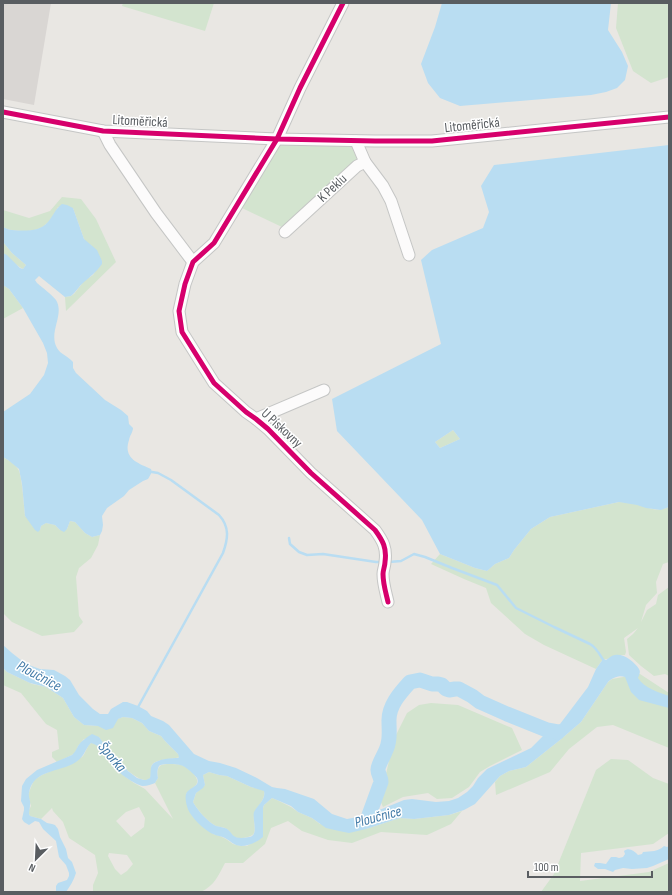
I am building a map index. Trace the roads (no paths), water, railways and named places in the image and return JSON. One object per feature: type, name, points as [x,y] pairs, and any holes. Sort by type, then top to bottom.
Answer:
[{"type":"street","points":[[193,262],[214,243],[277,140],[300,88],[343,3]]},
{"type":"street","name":"Litoměřická","points":[[3,112],[103,131],[277,140],[356,141],[432,141],[669,117]]},
{"type":"street","name":"Litoměřická","points":[[103,131],[156,213],[193,262]]},
{"type":"street","points":[[356,141],[365,162],[392,200],[409,255]]},
{"type":"street","name":"K Peklu","points":[[285,232],[357,166],[365,162]]},
{"type":"street","name":"U Pískovny","points":[[193,262],[184,284],[179,311],[182,332],[214,384],[256,419],[311,473],[375,530],[382,539],[385,547],[383,573],[384,587],[388,602]]},
{"type":"street","points":[[256,419],[324,390]]},
{"type":"water","points":[[442,3],[611,3],[608,30],[622,52],[628,66],[625,80],[617,88],[591,95],[460,106],[440,98],[428,83],[421,64]]},
{"type":"water","points":[[669,145],[669,507],[661,510],[619,502],[550,517],[531,529],[509,558],[495,564],[487,571],[475,568],[440,554],[422,520],[337,431],[332,399],[441,344],[421,260],[432,250],[483,228],[489,212],[481,186],[494,165]],"holes":[[[453,430],[460,439],[440,448],[435,442]]]},
{"type":"water","points":[[62,204],[73,208],[84,239],[97,250],[102,264],[71,296],[65,297],[39,276],[35,280],[56,300],[58,306],[59,312],[54,336],[57,348],[73,362],[73,368],[76,373],[105,400],[128,416],[129,424],[133,428],[128,446],[130,456],[136,462],[151,469],[152,472],[148,479],[129,490],[124,496],[107,508],[102,516],[103,525],[100,535],[92,537],[85,533],[75,522],[70,521],[64,532],[55,525],[46,523],[41,526],[38,532],[35,530],[25,516],[19,469],[3,457],[3,412],[30,394],[44,375],[48,363],[47,353],[43,343],[23,308],[9,289],[3,285],[3,253],[20,268],[23,269],[26,265],[12,253],[3,242],[3,227],[11,230],[22,231],[41,228],[48,222]]},
{"type":"water","points":[[3,645],[26,664],[40,669],[54,670],[65,676],[70,680],[79,695],[100,714],[108,714],[111,709],[123,702],[138,706],[147,711],[151,716],[169,725],[194,754],[209,761],[236,768],[272,787],[285,789],[314,799],[332,814],[347,819],[372,813],[404,800],[412,799],[436,802],[449,801],[458,798],[473,786],[478,778],[487,769],[531,748],[547,730],[560,724],[588,687],[596,669],[603,659],[606,660],[613,656],[622,655],[635,664],[640,670],[638,678],[644,684],[669,696],[669,708],[639,700],[631,692],[625,677],[616,677],[608,682],[581,722],[526,767],[509,771],[500,776],[475,804],[464,810],[449,815],[414,819],[400,818],[349,833],[326,828],[312,818],[298,812],[291,806],[272,798],[264,805],[263,808],[263,837],[258,841],[241,846],[209,832],[197,822],[188,810],[186,800],[187,792],[196,785],[198,781],[197,778],[186,768],[181,765],[174,764],[161,765],[158,769],[158,778],[155,783],[143,786],[126,778],[112,765],[98,746],[91,743],[82,757],[76,762],[41,776],[36,780],[31,785],[29,793],[30,816],[55,825],[66,849],[68,858],[72,862],[76,873],[66,892],[56,892],[56,886],[58,883],[67,880],[69,873],[66,865],[59,857],[56,841],[43,829],[39,822],[35,821],[29,825],[22,819],[24,807],[21,801],[22,786],[26,779],[37,770],[72,755],[78,746],[92,734],[99,737],[109,751],[128,771],[137,778],[144,780],[150,778],[151,768],[154,763],[160,760],[179,757],[161,736],[149,731],[142,723],[132,718],[123,717],[118,719],[113,728],[106,730],[98,726],[84,725],[74,717],[63,698],[46,687],[30,683],[7,672],[3,668]],"holes":[[[209,772],[227,776],[264,791],[264,797],[254,812],[255,831],[252,836],[246,838],[235,837],[227,829],[216,826],[209,821],[197,809],[193,802],[196,793],[205,785],[203,775]]]},
{"type":"water","points":[[664,846],[669,846],[669,859],[647,868],[623,868],[613,872],[605,869],[598,869],[594,866],[595,863],[606,864],[611,857],[623,857],[625,854],[624,851],[628,849],[638,855],[642,854],[643,852],[657,850]]},
{"type":"waterway","points":[[137,709],[223,553],[227,538],[225,524],[219,515],[171,480],[158,473],[152,472]]},
{"type":"waterway","points":[[289,538],[290,544],[299,552],[307,555],[323,554],[383,562]]},
{"type":"waterway","points":[[389,562],[401,561],[414,554],[497,585],[516,608],[592,645],[604,661]]},
{"type":"waterway","name":"Ploučnice","points":[[369,820],[369,815],[381,782],[378,768],[389,741],[390,711],[399,695],[410,682],[420,680],[432,684],[442,685],[449,690],[459,689],[480,702],[507,714],[547,730],[558,732]]},
{"type":"water label","name":"Šporka","points":[[112,757]]}]
